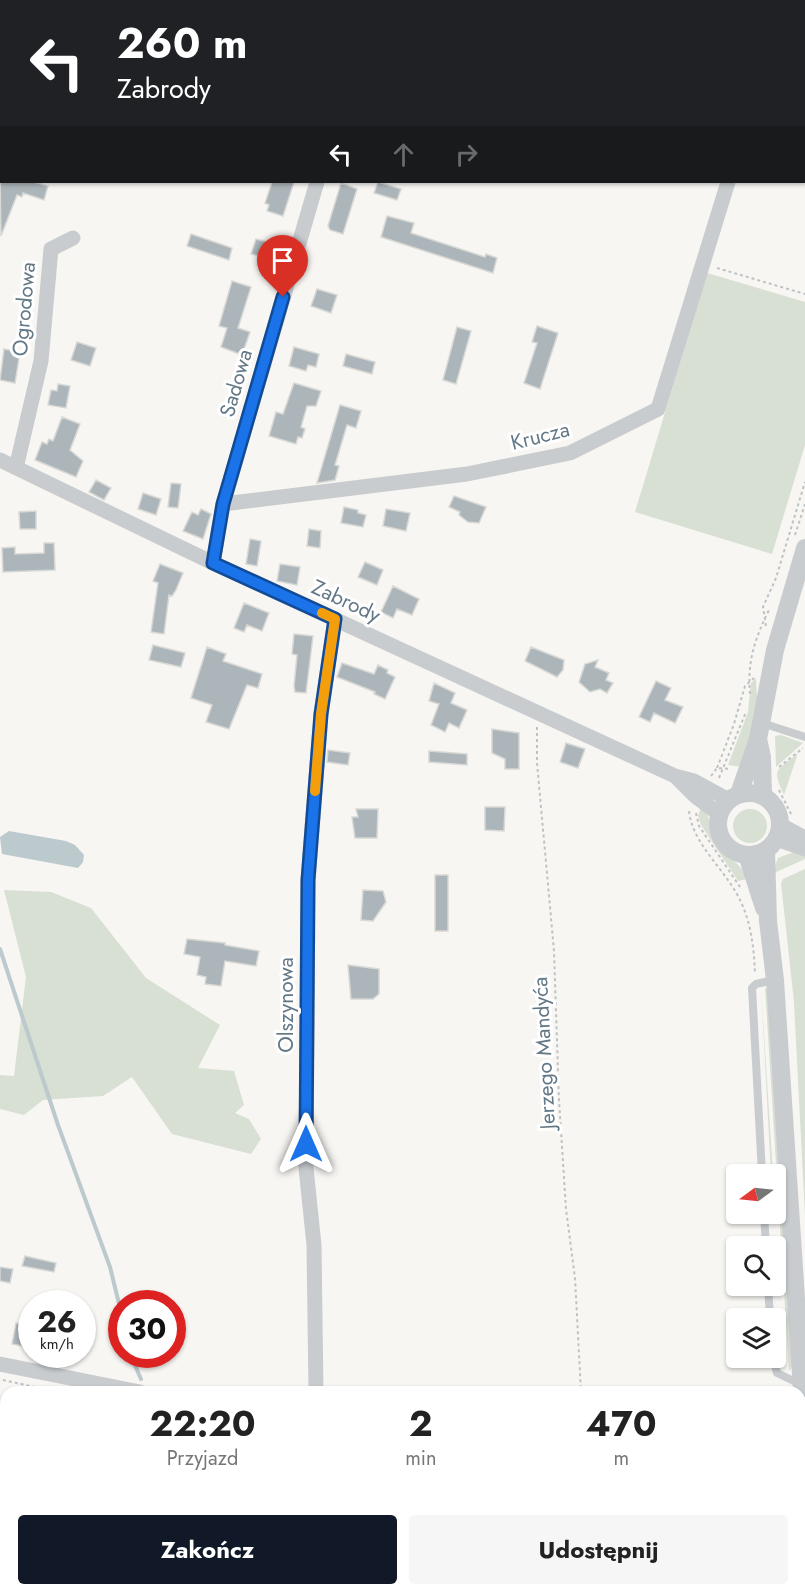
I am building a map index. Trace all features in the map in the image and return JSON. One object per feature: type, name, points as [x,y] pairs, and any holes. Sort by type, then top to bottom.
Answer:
[{"type":"street","name":"Sadowa","points":[[213,563],[223,504],[317,183]]},
{"type":"street","name":"Krucza","points":[[223,504],[467,474],[570,453],[658,409],[728,183]]},
{"type":"street","name":"Ogrodowa","points":[[16,468],[42,361],[51,249],[73,238]]},
{"type":"street","name":"Zabrody","points":[[0,460],[213,563],[675,776],[694,781],[706,792],[729,803]]},
{"type":"street","points":[[800,543],[759,730],[729,803],[718,823],[723,841],[730,848],[747,855],[768,921],[775,980],[800,1384]]},
{"type":"street","name":"Olszynowa","points":[[316,1386],[314,1245],[306,1168],[308,880],[321,714],[335,619]]},
{"type":"street","points":[[759,730],[763,795],[776,807],[779,833],[768,921]]},
{"type":"street","points":[[729,803],[763,795]]},
{"type":"street","points":[[779,833],[805,849]]},
{"type":"street","points":[[747,855],[779,833],[805,838]]},
{"type":"street","points":[[0,1364],[110,1386]]},
{"type":"lane","points":[[759,730],[805,737]]},
{"type":"lane","points":[[761,1164],[752,988],[756,984],[775,980]]},
{"type":"lane","points":[[776,1368],[781,1376],[800,1384]]},
{"type":"path","points":[[703,264],[805,294]]},
{"type":"path","points":[[763,638],[766,627],[763,607],[776,578],[805,482]]},
{"type":"path","points":[[800,543],[805,504]]},
{"type":"path","points":[[750,697],[752,650],[772,604]]},
{"type":"path","points":[[743,893],[696,821],[697,809],[735,724],[745,686],[754,677]]},
{"type":"path","points":[[706,792],[724,768],[748,708]]},
{"type":"path","name":"Jerzego Mandyća","points":[[537,712],[537,763],[557,1007],[559,1100],[566,1209],[575,1278],[581,1386]]},
{"type":"path","points":[[772,773],[805,747]]},
{"type":"path","points":[[717,768],[734,769]]},
{"type":"path","points":[[776,781],[779,833]]},
{"type":"path","points":[[780,1368],[781,1376]]},
{"type":"shaded area","points":[[707,273],[805,302],[805,445],[772,554],[635,512]]},
{"type":"shaded area","points":[[756,678],[757,699],[744,767],[728,765],[748,712],[751,683]]},
{"type":"shaded area","points":[[781,735],[803,743],[776,767],[775,736]]},
{"type":"shaded area","points":[[798,753],[784,795],[778,779],[778,770]]},
{"type":"shaded area","points":[[701,807],[710,820],[720,847],[741,868],[747,879],[738,881],[701,825],[698,816]]},
{"type":"shaded area","points":[[750,809],[762,814],[767,826],[762,838],[750,843],[738,838],[733,826],[738,814]]},
{"type":"shaded area","points":[[9,831],[66,841],[75,845],[84,855],[83,862],[78,868],[2,854],[0,837]]},
{"type":"shaded area","points":[[794,852],[805,856],[805,859],[772,874],[778,858]]},
{"type":"shaded area","points":[[805,869],[805,1216],[794,1002],[781,883],[783,879]]},
{"type":"shaded area","points":[[4,890],[51,892],[91,908],[146,978],[220,1025],[198,1068],[234,1071],[244,1105],[235,1113],[249,1119],[261,1139],[251,1154],[172,1134],[132,1077],[103,1096],[43,1100],[24,1115],[0,1109],[0,1075],[14,1076],[26,977]]},
{"type":"shaded area","points":[[761,987],[772,1164],[770,1164]]},
{"type":"shaded area","points":[[765,988],[768,991],[779,1164],[776,1164]]},
{"type":"shaded area","points":[[780,1224],[783,1224],[784,1236],[781,1236]]},
{"type":"shaded area","points":[[786,1273],[792,1367],[789,1371],[786,1308]]},
{"type":"building","points":[[0,183],[38,183],[48,186],[44,200],[23,193],[22,197],[17,195],[1,236]]},
{"type":"building","points":[[272,183],[294,183],[283,216],[267,211],[269,205],[265,203]]},
{"type":"building","points":[[341,183],[357,189],[343,234],[330,230],[328,226]]},
{"type":"building","points":[[378,183],[401,189],[397,200],[374,193]]},
{"type":"building","points":[[387,216],[414,223],[411,233],[485,257],[486,254],[497,258],[493,273],[381,237]]},
{"type":"building","points":[[191,234],[232,248],[229,260],[187,246]]},
{"type":"building","points":[[256,239],[275,244],[270,259],[251,254]]},
{"type":"building","points":[[232,281],[251,287],[238,328],[250,332],[242,355],[221,347],[227,328],[219,326]]},
{"type":"building","points":[[317,289],[337,295],[331,313],[311,306]]},
{"type":"building","points":[[537,326],[558,333],[540,389],[524,383],[537,343],[532,342]]},
{"type":"building","points":[[457,327],[471,331],[456,384],[443,380]]},
{"type":"building","points":[[77,342],[96,348],[90,366],[71,360]]},
{"type":"building","points":[[294,347],[319,354],[316,367],[308,365],[306,371],[289,366]]},
{"type":"building","points":[[4,349],[20,352],[15,383],[0,380]]},
{"type":"building","points":[[346,354],[375,362],[372,374],[343,366]]},
{"type":"building","points":[[294,383],[321,391],[316,406],[307,406],[301,427],[305,429],[302,438],[298,437],[296,444],[269,436],[276,412],[283,414]]},
{"type":"building","points":[[58,384],[70,386],[66,408],[48,405],[51,390],[57,391]]},
{"type":"building","points":[[340,405],[361,411],[356,428],[347,425],[335,465],[339,466],[335,480],[317,483]]},
{"type":"building","points":[[62,417],[80,424],[70,450],[83,461],[76,477],[35,460],[42,442],[47,444],[49,439],[53,441]]},
{"type":"building","points":[[96,480],[111,488],[104,500],[89,492]]},
{"type":"building","points":[[171,483],[181,484],[178,508],[168,507]]},
{"type":"building","points":[[143,493],[161,499],[156,515],[138,509]]},
{"type":"building","points":[[454,496],[486,507],[479,523],[468,522],[459,515],[460,512],[449,507]]},
{"type":"building","points":[[344,507],[358,510],[358,513],[366,515],[363,527],[341,523]]},
{"type":"building","points":[[201,509],[211,514],[203,539],[183,531],[192,512],[198,515]]},
{"type":"building","points":[[386,509],[410,513],[406,531],[383,526]]},
{"type":"building","points":[[36,511],[36,529],[20,529],[19,512]]},
{"type":"building","points":[[309,529],[321,531],[320,548],[307,546]]},
{"type":"building","points":[[250,539],[261,541],[257,566],[246,564]]},
{"type":"building","points":[[44,543],[54,543],[55,570],[3,572],[2,548],[15,547],[15,554],[44,553]]},
{"type":"building","points":[[365,562],[383,570],[377,585],[358,577]]},
{"type":"building","points":[[160,564],[183,573],[176,590],[172,596],[169,595],[164,634],[151,632],[158,583],[153,581]]},
{"type":"building","points":[[280,564],[300,567],[297,585],[277,581]]},
{"type":"building","points":[[393,586],[419,599],[412,615],[397,609],[393,618],[381,612]]},
{"type":"building","points":[[244,603],[269,613],[262,631],[247,625],[244,632],[234,628]]},
{"type":"building","points":[[294,634],[313,636],[306,693],[295,692],[297,655],[292,654]]},
{"type":"building","points":[[153,645],[185,653],[181,667],[149,660]]},
{"type":"building","points":[[207,647],[226,654],[223,661],[262,674],[258,688],[247,685],[229,729],[206,722],[212,705],[191,698]]},
{"type":"building","points":[[531,647],[564,660],[563,670],[557,677],[525,661]]},
{"type":"building","points":[[598,660],[595,667],[609,673],[606,680],[613,683],[607,693],[600,689],[590,692],[579,682],[585,664]]},
{"type":"building","points":[[342,663],[374,674],[378,665],[388,670],[387,673],[395,677],[385,699],[374,694],[375,692],[337,677]]},
{"type":"building","points":[[656,681],[671,688],[665,700],[683,707],[675,723],[654,713],[650,722],[639,717]]},
{"type":"building","points":[[434,683],[455,693],[451,703],[467,710],[459,728],[449,723],[445,732],[431,725],[439,704],[429,701]]},
{"type":"building","points":[[492,729],[519,733],[519,769],[505,769],[505,759],[492,753]]},
{"type":"building","points":[[566,743],[585,749],[578,768],[560,762]]},
{"type":"building","points":[[328,750],[350,753],[348,765],[327,762]]},
{"type":"building","points":[[429,751],[467,754],[467,765],[429,762]]},
{"type":"building","points":[[485,807],[505,807],[504,831],[485,830]]},
{"type":"building","points":[[356,809],[378,809],[377,838],[355,838],[352,817],[358,817]]},
{"type":"building","points":[[435,875],[448,875],[448,931],[435,931]]},
{"type":"building","points":[[363,890],[383,891],[386,902],[373,921],[361,920]]},
{"type":"building","points":[[187,939],[225,943],[225,945],[259,951],[256,966],[225,961],[221,986],[205,984],[206,977],[197,975],[200,957],[184,954]]},
{"type":"building","points":[[348,965],[379,969],[379,994],[373,999],[351,999]]},
{"type":"building","points":[[25,1256],[56,1263],[54,1272],[22,1266]]},
{"type":"building","points":[[0,1267],[13,1269],[10,1283],[0,1281]]},
{"type":"building","points":[[16,1323],[18,1323],[18,1345],[12,1344]]},
{"type":"waterway","points":[[0,949],[58,1125],[110,1267],[116,1290]]},
{"type":"waterway","points":[[136,1368],[141,1379]]},
{"type":"slow traffic","points":[[315,791],[321,714],[335,619],[322,613]]},
{"type":"route","points":[[283,297],[223,504],[213,563],[335,619],[321,714],[308,880],[306,1144]]}]
